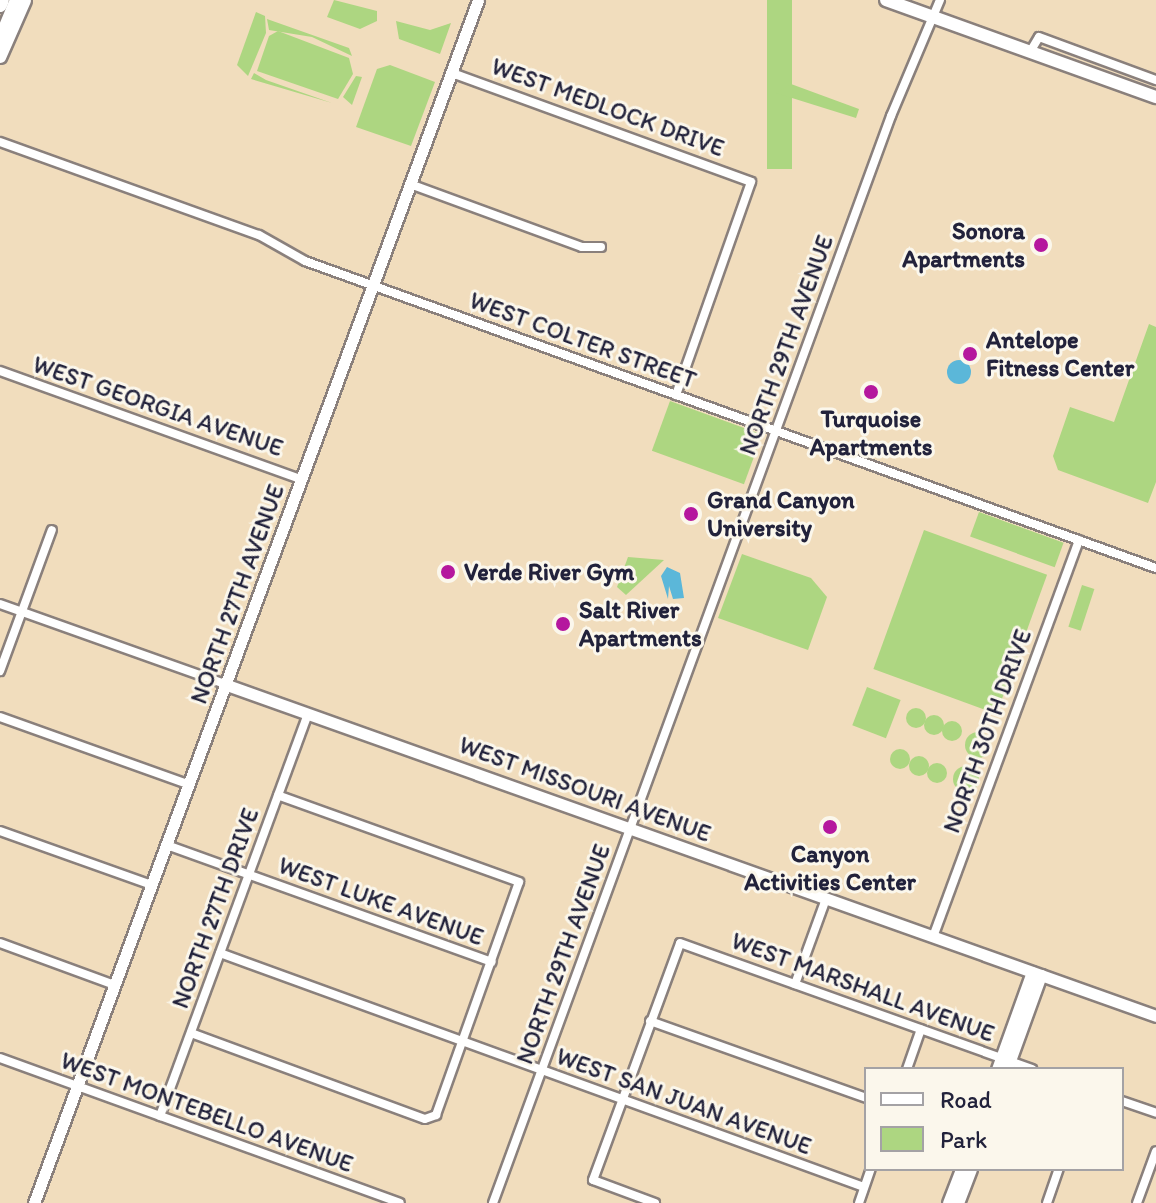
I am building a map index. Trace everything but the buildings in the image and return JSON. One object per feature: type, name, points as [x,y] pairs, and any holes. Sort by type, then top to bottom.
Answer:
[{"type":"highway","points":[[0,41],[17,0]]},
{"type":"main road","points":[[0,57],[25,0]]},
{"type":"main road","name":"NORTH 27TH AVENUE","points":[[34,1203],[478,0]]},
{"type":"main road","points":[[886,0],[1156,97]]},
{"type":"main road","name":"WEST MISSOURI AVENUE","points":[[227,685],[1156,1016]]},
{"type":"main road","points":[[1004,1064],[1036,974]]},
{"type":"main road","points":[[958,1203],[961,1171]]},
{"type":"main road","points":[[948,1203],[970,1171]]},
{"type":"street","name":"NORTH 29TH AVENUE","points":[[493,1203],[776,431],[940,0]]},
{"type":"street","points":[[1030,52],[1039,37],[1156,80]]},
{"type":"street","name":"WEST MEDLOCK DRIVE","points":[[452,73],[751,182],[676,395]]},
{"type":"street","name":"WEST COLTER STREET","points":[[0,142],[259,235],[373,286],[1156,568]]},
{"type":"street","points":[[410,184],[582,247],[601,247]]},
{"type":"street","name":"WEST GEORGIA AVENUE","points":[[0,371],[302,480]]},
{"type":"street","points":[[0,671],[52,530]]},
{"type":"street","name":"NORTH 30TH DRIVE","points":[[933,937],[1079,540]]},
{"type":"street","name":"WEST MISSOURI AVENUE","points":[[0,604],[227,685]]},
{"type":"street","name":"NORTH 27TH DRIVE","points":[[160,1116],[308,714]]},
{"type":"street","points":[[0,717],[190,785]]},
{"type":"street","points":[[191,1033],[432,1121],[463,1043],[519,882],[278,795]]},
{"type":"street","points":[[0,831],[152,885]]},
{"type":"street","name":"WEST LUKE AVENUE","points":[[167,845],[492,962]]},
{"type":"street","points":[[795,984],[826,899]]},
{"type":"street","points":[[0,943],[115,985]]},
{"type":"street","name":"WEST MARSHALL AVENUE","points":[[650,1021],[680,943],[921,1029],[1004,1064]]},
{"type":"street","name":"WEST SAN JUAN AVENUE","points":[[220,953],[864,1187]]},
{"type":"street","points":[[655,1203],[593,1180],[650,1021],[864,1097]]},
{"type":"street","points":[[908,1067],[921,1029]]},
{"type":"street","name":"WEST MONTEBELLO AVENUE","points":[[0,1058],[400,1203]]},
{"type":"street","points":[[1124,1102],[1156,1113]]},
{"type":"street","points":[[1137,1203],[1156,1151]]},
{"type":"street","points":[[859,1203],[870,1171]]},
{"type":"street","points":[[1047,1203],[1058,1171]]},
{"type":"green space","points":[[334,0],[377,11],[377,21],[360,29],[327,17]]},
{"type":"green space","points":[[767,0],[792,0],[792,169],[767,169]]},
{"type":"green space","points":[[256,12],[265,16],[266,33],[248,76],[237,65]]},
{"type":"green space","points":[[267,19],[349,48],[352,56],[312,37],[269,30]]},
{"type":"green space","points":[[396,21],[430,30],[451,23],[440,54],[399,39]]},
{"type":"green space","points":[[278,31],[349,58],[353,74],[338,99],[257,71],[269,36]]},
{"type":"green space","points":[[390,65],[435,82],[411,146],[356,127],[377,69]]},
{"type":"green space","points":[[254,73],[266,80],[332,103],[251,79]]},
{"type":"green space","points":[[356,76],[362,77],[352,105],[343,97]]},
{"type":"green space","points":[[791,84],[859,109],[856,118],[776,93]]},
{"type":"green space","points":[[1149,324],[1156,327],[1156,482],[1148,503],[1058,470],[1053,456],[1070,407],[1114,422]]},
{"type":"green space","points":[[670,401],[762,435],[744,484],[652,451]]},
{"type":"green space","points":[[979,512],[1064,543],[1055,567],[970,536]]},
{"type":"green space","points":[[924,530],[1047,575],[996,714],[873,669]]},
{"type":"green space","points":[[742,554],[811,578],[827,597],[808,650],[718,618]]},
{"type":"green space","points":[[628,557],[664,560],[626,595],[617,587]]},
{"type":"green space","points":[[1082,585],[1094,589],[1081,631],[1068,627]]},
{"type":"green space","points":[[867,687],[901,700],[886,738],[852,725]]},
{"type":"green space","points":[[916,708],[923,711],[926,718],[923,725],[916,728],[909,725],[906,718],[909,711]]},
{"type":"green space","points":[[934,715],[941,718],[944,725],[941,732],[934,735],[927,732],[924,725],[927,718]]},
{"type":"green space","points":[[952,721],[959,724],[962,731],[959,738],[952,741],[945,738],[942,731],[945,724]]},
{"type":"green space","points":[[978,732],[987,736],[991,745],[987,754],[978,758],[969,754],[965,745],[969,736]]},
{"type":"green space","points":[[900,749],[907,752],[910,759],[907,766],[900,769],[893,766],[890,759],[893,752]]},
{"type":"green space","points":[[919,756],[926,759],[929,766],[926,773],[919,776],[912,773],[909,766],[912,759]]},
{"type":"green space","points":[[937,763],[944,766],[947,773],[944,780],[937,783],[930,780],[927,773],[930,766]]},
{"type":"green space","points":[[966,766],[975,770],[979,779],[975,788],[966,792],[957,788],[953,779],[957,770]]},
{"type":"water","points":[[959,360],[967,364],[971,372],[967,380],[959,384],[951,380],[947,372],[951,364]]},
{"type":"water","points":[[667,567],[680,573],[684,598],[673,599],[669,586],[668,599],[661,576]]},
{"type":"place","name":"Sonora Apartments","points":[[1041,245]]},
{"type":"place","name":"Antelope Fitness Center","points":[[970,354]]},
{"type":"place","name":"Turquoise Apartments","points":[[871,392]]},
{"type":"place","name":"Grand Canyon University","points":[[691,514]]},
{"type":"place","name":"Verde River Gym","points":[[448,572]]},
{"type":"place","name":"Salt River Apartments","points":[[563,624]]},
{"type":"place","name":"Canyon Activities Center","points":[[830,827]]}]
